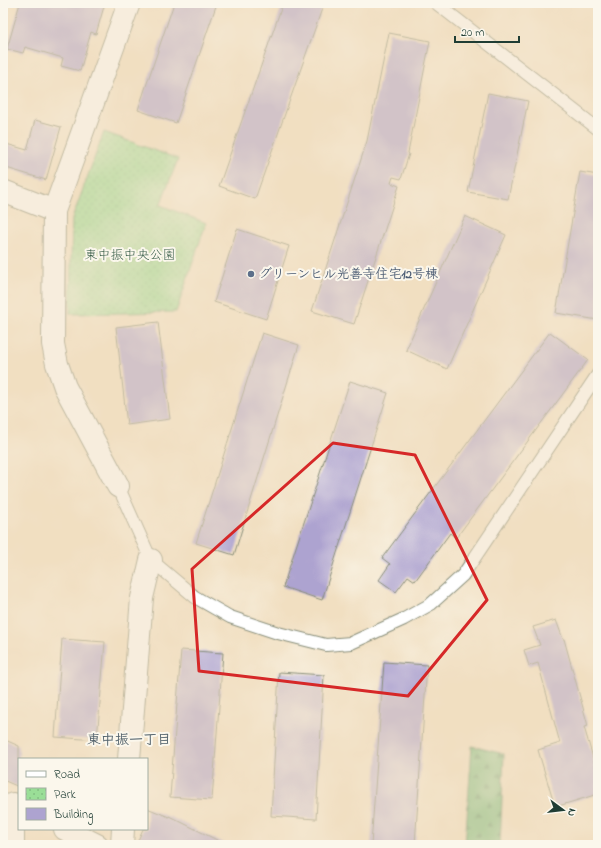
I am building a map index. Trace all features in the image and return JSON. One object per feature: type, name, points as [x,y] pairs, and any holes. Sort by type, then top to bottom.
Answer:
[{"type":"street","points":[[118,486],[65,387],[57,364],[53,344],[54,211],[129,3]]},
{"type":"street","points":[[3,192],[54,211]]},
{"type":"street","points":[[129,758],[142,598],[150,560]]},
{"type":"street","points":[[12,803],[13,845]]},
{"type":"street","points":[[67,830],[97,845]]},
{"type":"street","points":[[122,845],[123,830]]},
{"type":"lane","points":[[436,3],[598,129]]},
{"type":"lane","points":[[118,486],[150,560],[195,597],[230,617],[278,633],[326,645],[351,643],[404,619],[431,604],[463,575],[598,374]]},
{"type":"highlighted area","points":[[333,443],[415,455],[487,600],[408,696],[199,671],[192,569]]},
{"type":"green space","name":"東中振中央公園","points":[[104,132],[178,159],[160,205],[206,223],[176,312],[70,314],[72,219]]},
{"type":"green space","points":[[472,746],[504,754],[500,845],[465,845]]},
{"type":"building","points":[[20,3],[105,3],[96,34],[91,32],[80,71],[61,66],[63,58],[25,47],[23,53],[7,49]]},
{"type":"building","points":[[174,3],[217,3],[176,123],[138,110]]},
{"type":"building","points":[[283,3],[324,3],[255,199],[219,186]]},
{"type":"building","points":[[389,33],[430,41],[409,154],[401,179],[393,177],[391,183],[399,186],[354,324],[312,311],[367,141]]},
{"type":"building","points":[[488,93],[528,101],[508,199],[468,192]]},
{"type":"building","points":[[35,120],[61,127],[46,180],[3,167],[3,143],[27,150]]},
{"type":"building","points":[[580,172],[598,175],[598,320],[556,313]]},
{"type":"building","points":[[465,216],[506,235],[447,369],[406,350]]},
{"type":"building","name":"グリーンヒル光善寺住宅12号棟","points":[[237,229],[289,246],[266,319],[214,302]]},
{"type":"building","points":[[158,322],[170,419],[127,425],[116,327]]},
{"type":"building","points":[[550,332],[588,360],[456,538],[450,533],[415,581],[408,576],[396,592],[379,580],[390,564],[382,558]]},
{"type":"building","points":[[262,333],[299,345],[234,555],[196,543]]},
{"type":"building","points":[[350,381],[388,393],[322,600],[283,587]]},
{"type":"building","points":[[556,620],[564,639],[588,726],[584,727],[598,775],[598,794],[555,807],[538,750],[560,743],[538,663],[529,666],[524,650],[540,645],[533,627]]},
{"type":"building","points":[[62,639],[105,642],[97,740],[55,737]]},
{"type":"building","points":[[181,650],[223,653],[212,800],[170,797]]},
{"type":"building","points":[[384,662],[427,665],[415,845],[371,845]]},
{"type":"building","points":[[279,672],[324,675],[316,819],[271,816]]},
{"type":"building","points":[[3,739],[19,746],[18,787],[3,780]]},
{"type":"building","points":[[148,808],[169,816],[227,845],[136,845],[143,830],[148,830]]},
{"type":"place","name":"グリーンヒル光善寺住宅12号棟","points":[[251,274]]},
{"type":"district","name":"東中振一丁目","points":[[129,740]]}]
